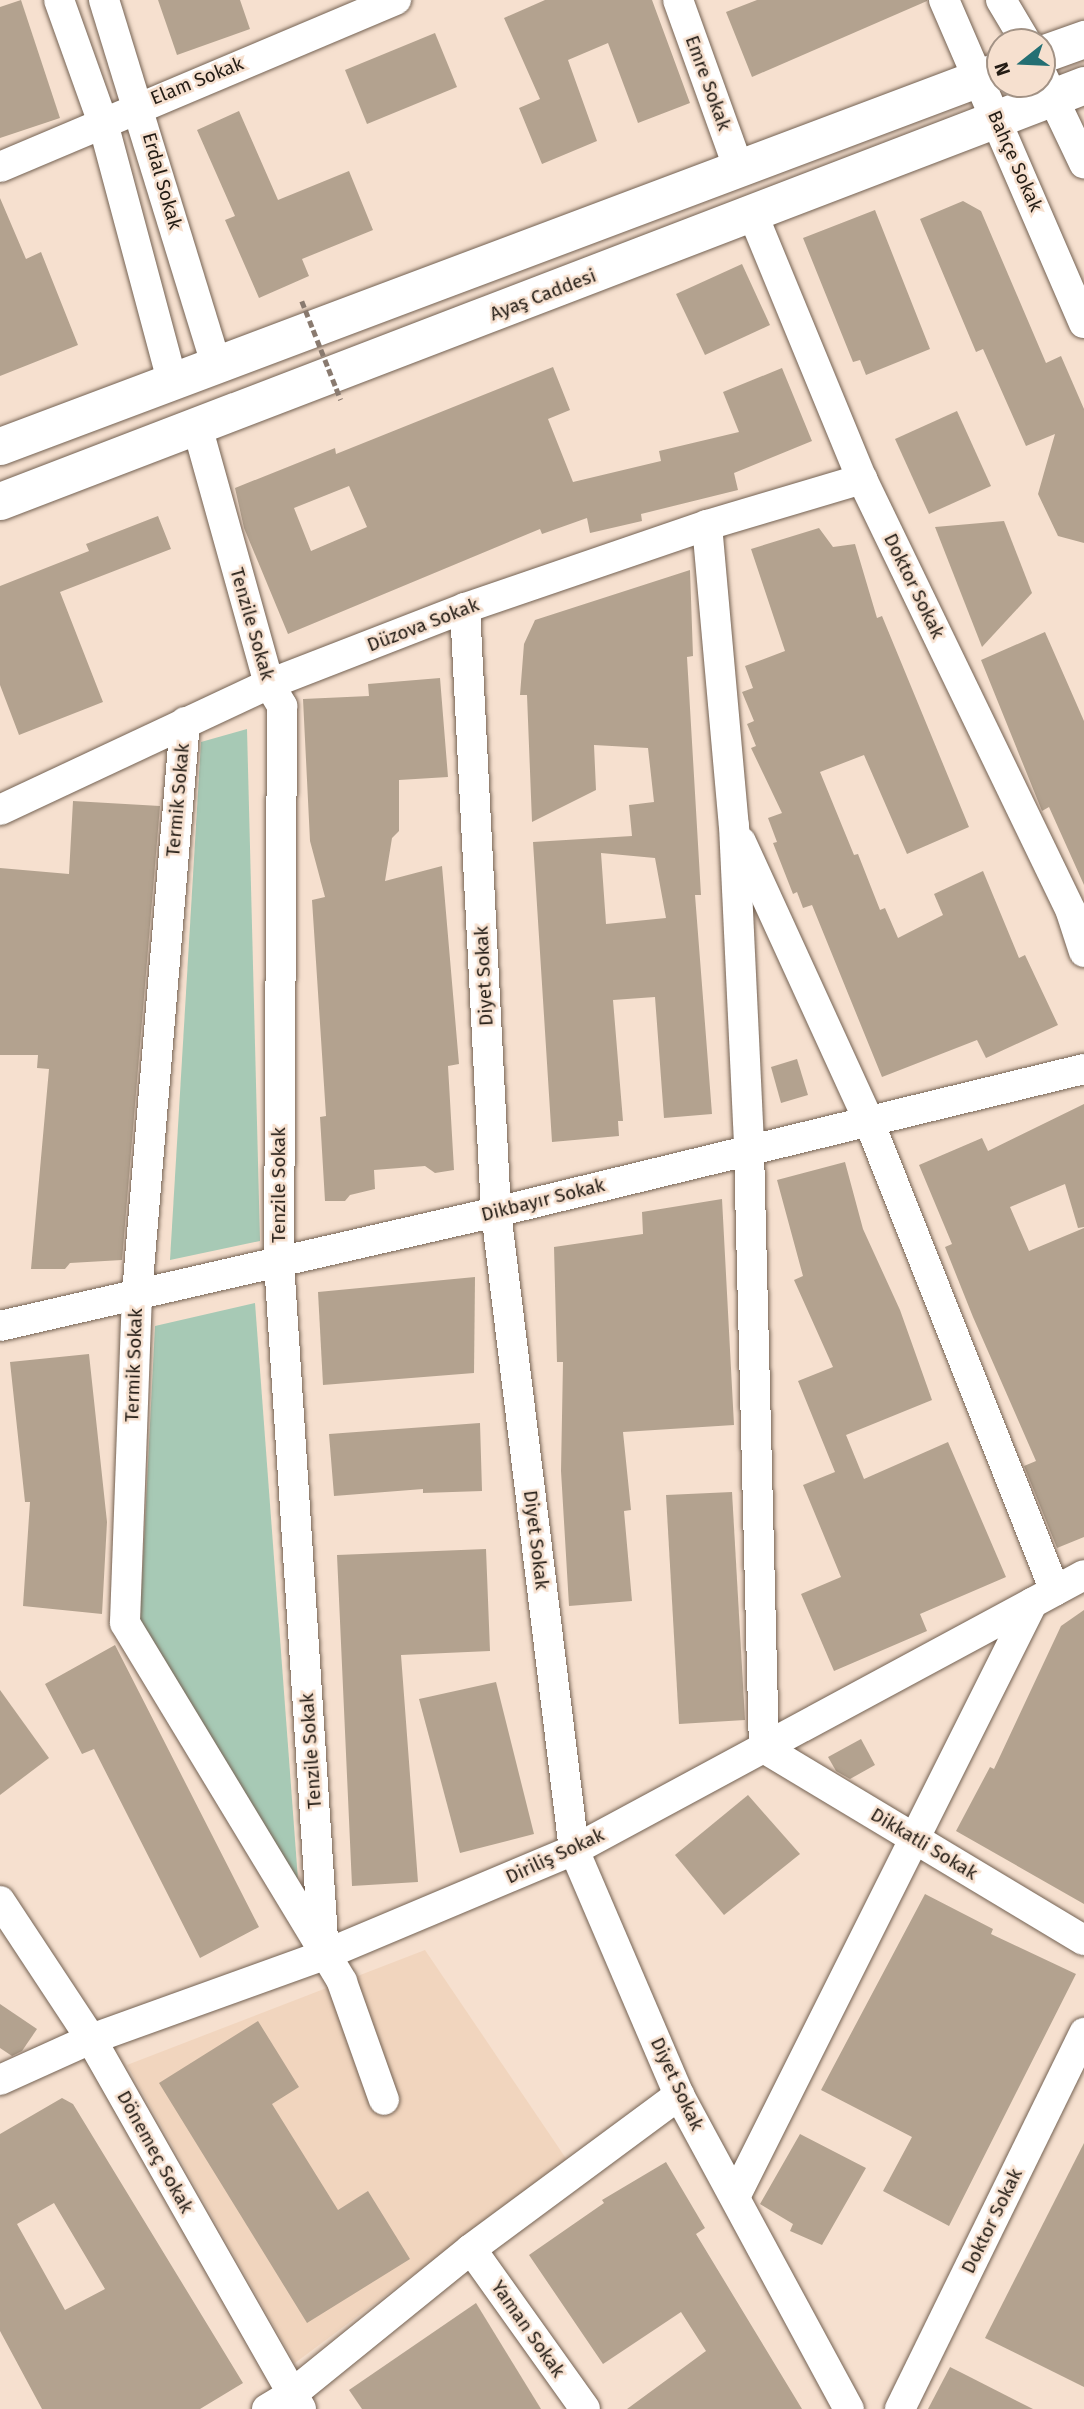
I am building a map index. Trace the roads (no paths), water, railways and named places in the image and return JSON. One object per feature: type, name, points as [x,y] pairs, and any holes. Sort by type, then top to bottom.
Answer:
[{"type":"main road","points":[[1056,49],[1084,39]]},
{"type":"main road","points":[[0,446],[986,76]]},
{"type":"main road","name":"Ayaş Caddesi","points":[[0,501],[999,120],[1059,86]]},
{"type":"street","points":[[59,0],[103,123],[172,382]]},
{"type":"street","name":"Erdal Sokak","points":[[104,0],[140,105],[216,364]]},
{"type":"street","name":"Elam Sokak","points":[[0,167],[140,105],[396,0]]},
{"type":"street","name":"Emre Sokak","points":[[678,0],[738,167]]},
{"type":"street","name":"Bahçe Sokak","points":[[944,0],[986,72]]},
{"type":"street","points":[[1001,0],[1018,28]]},
{"type":"street","points":[[1059,86],[1084,163]]},
{"type":"street","name":"Bahçe Sokak","points":[[994,98],[999,120],[1084,323]]},
{"type":"street","name":"Doktor Sokak","points":[[753,215],[862,479],[1071,912],[1084,953]]},
{"type":"street","name":"Tenzile Sokak","points":[[197,426],[269,684],[282,706],[279,1262],[324,1955]]},
{"type":"street","name":"Düzova Sokak","points":[[0,810],[269,684],[465,608],[707,525],[862,479]]},
{"type":"street","points":[[707,525],[734,826],[749,1149],[764,1748]]},
{"type":"street","name":"Diyet Sokak","points":[[465,608],[496,1212],[575,1850],[679,2095],[849,2409]]},
{"type":"street","name":"Termik Sokak","points":[[185,722],[137,1294],[125,1623],[342,1982],[384,2100]]},
{"type":"street","points":[[734,826],[870,1124],[1044,1596],[915,1838],[735,2197]]},
{"type":"street","name":"Dikbayır Sokak","points":[[0,1326],[496,1212],[749,1149],[870,1124],[1084,1069]]},
{"type":"street","name":"Diriliş Sokak","points":[[0,2080],[91,2039],[324,1955],[575,1850],[1084,1575]]},
{"type":"street","name":"Dikkatli Sokak","points":[[764,1748],[1084,1940]]},
{"type":"street","name":"Dönemeç Sokak","points":[[0,1901],[91,2039],[287,2404]]},
{"type":"street","name":"Doktor Sokak","points":[[900,2409],[1084,2033]]},
{"type":"street","points":[[287,2404],[471,2249],[679,2095]]},
{"type":"street","name":"Yaman Sokak","points":[[471,2249],[585,2409]]}]
